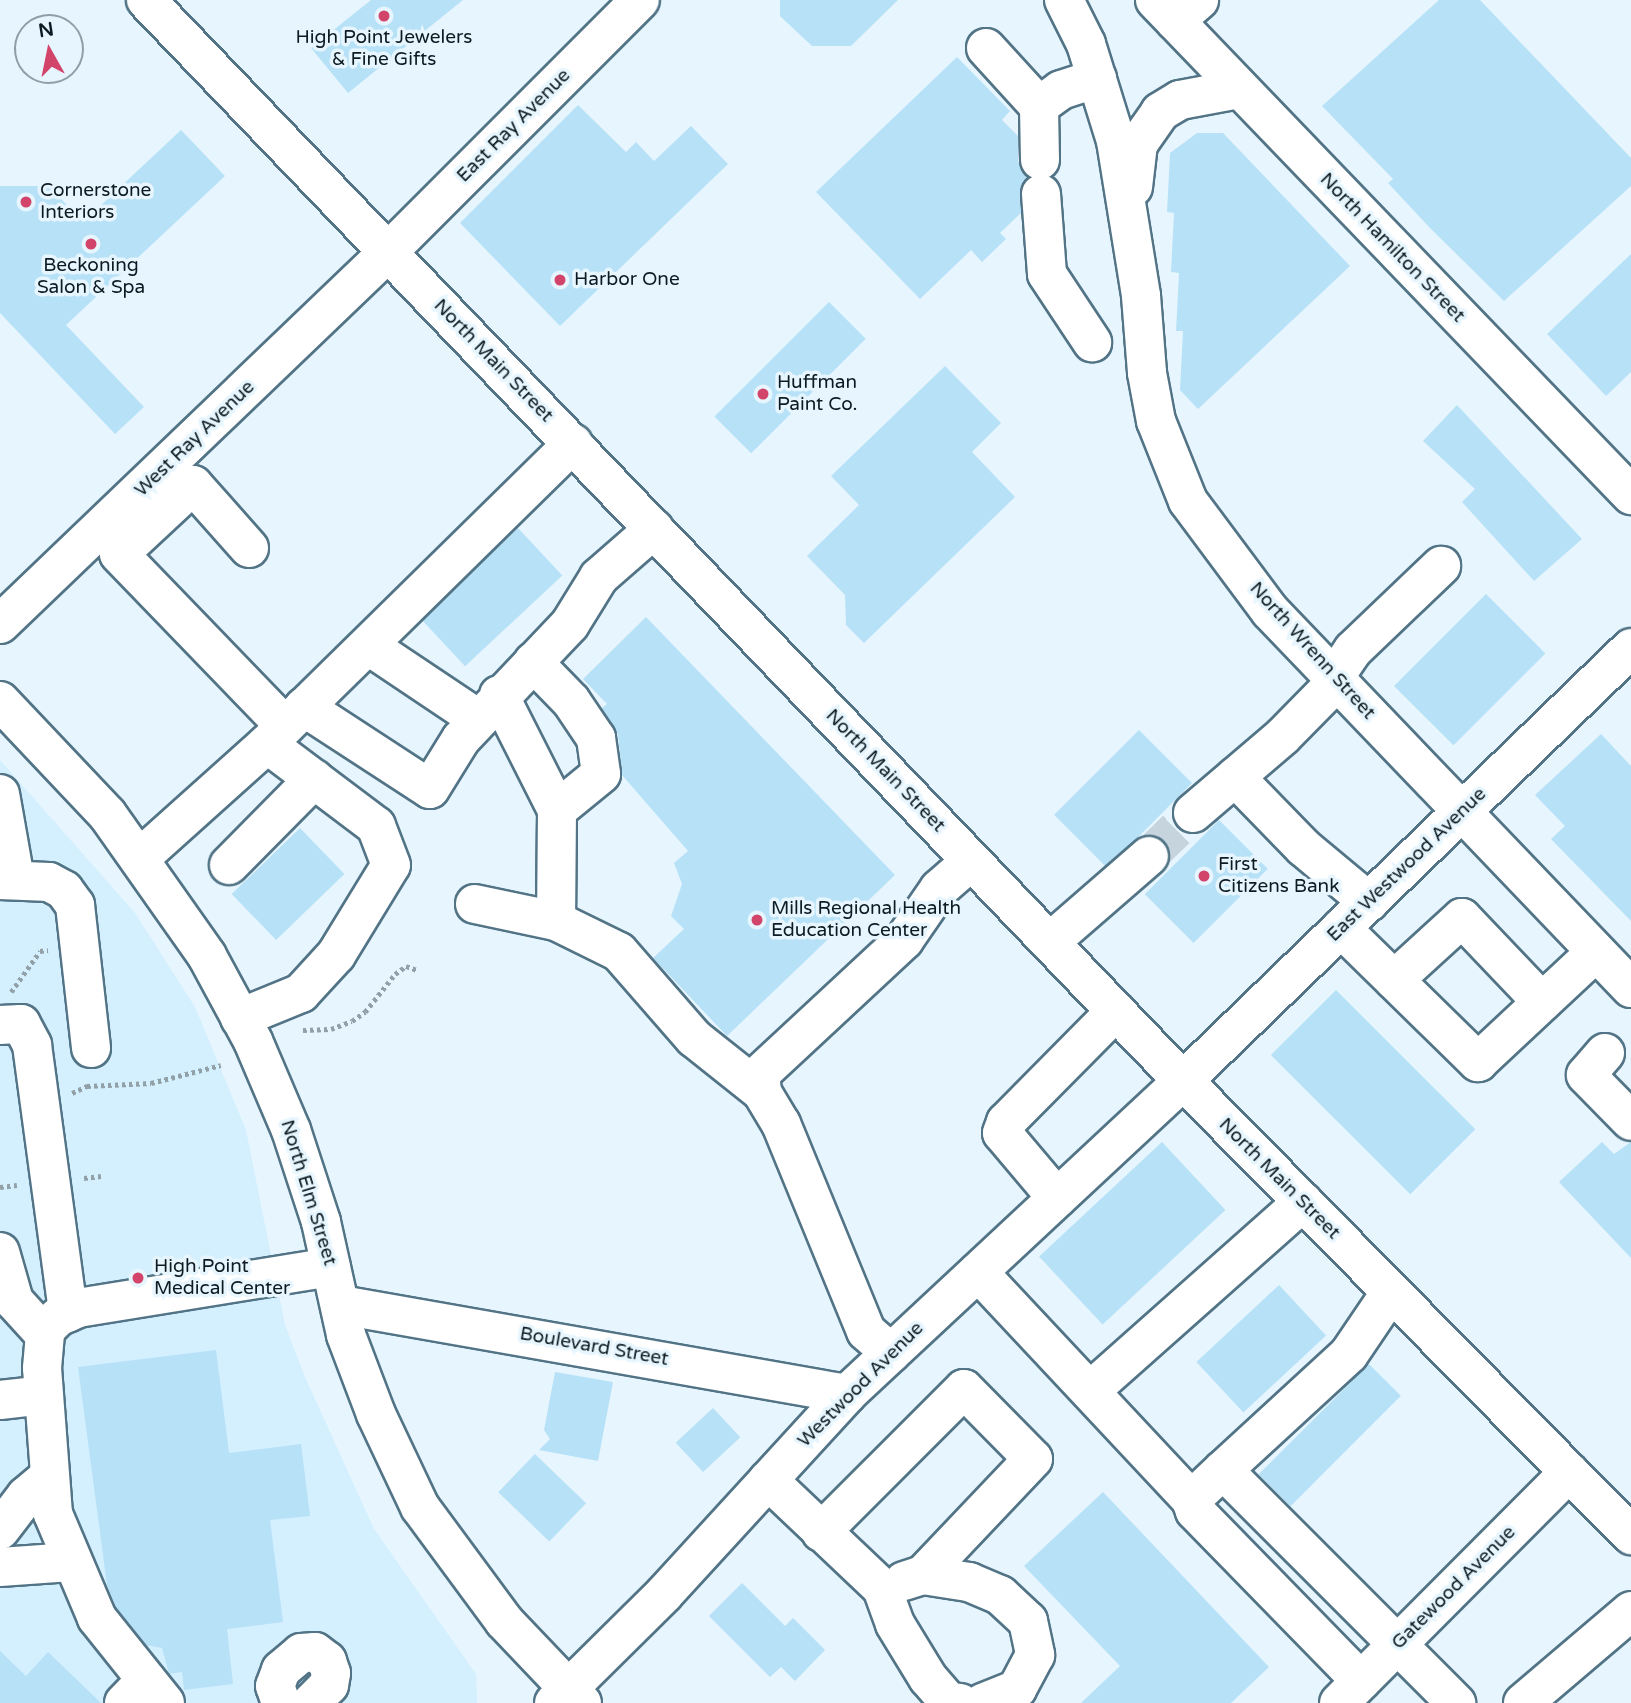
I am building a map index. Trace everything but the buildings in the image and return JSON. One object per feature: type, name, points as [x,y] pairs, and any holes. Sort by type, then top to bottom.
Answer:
[{"type":"street","name":"North Main Street","points":[[146,0],[1182,1081],[1631,1535]]},
{"type":"street","name":"East Ray Avenue","points":[[388,252],[640,0]]},
{"type":"street","name":"North Wrenn Street","points":[[1064,0],[1097,78],[1116,141],[1147,373],[1172,468],[1188,501],[1270,611],[1631,988]]},
{"type":"street","name":"North Hamilton Street","points":[[1176,7],[1239,89],[1631,495]]},
{"type":"street","points":[[986,48],[1039,106],[1047,274],[1092,342]]},
{"type":"street","points":[[1039,106],[1061,90],[1097,78]]},
{"type":"street","points":[[1128,217],[1138,144],[1145,128],[1180,100],[1239,89]]},
{"type":"street","name":"West Ray Avenue","points":[[0,624],[109,543],[388,252]]},
{"type":"street","points":[[141,857],[369,646],[573,443]]},
{"type":"street","points":[[240,1018],[301,993],[336,955],[391,865],[376,826],[314,779],[285,726],[109,543],[193,485],[249,548]]},
{"type":"street","points":[[285,726],[430,789],[489,707],[570,624],[599,577],[654,529]]},
{"type":"street","points":[[1193,813],[1235,777],[1336,680],[1353,650],[1441,566]]},
{"type":"street","points":[[369,646],[489,707],[530,760],[557,810],[556,921]]},
{"type":"street","name":"East Westwood Avenue","points":[[1182,1081],[1631,648]]},
{"type":"street","points":[[533,662],[571,701],[596,738],[601,775],[557,810]]},
{"type":"street","name":"North Elm Street","points":[[0,701],[55,756],[141,857],[207,956],[240,1018],[291,1130],[331,1267],[346,1335],[376,1414],[420,1507],[504,1621],[568,1698]]},
{"type":"street","points":[[1235,777],[1303,847],[1369,902]]},
{"type":"street","points":[[229,865],[314,779]]},
{"type":"street","points":[[0,794],[8,879],[49,882],[64,890],[75,905],[91,1048]]},
{"type":"street","points":[[1050,942],[1149,856]]},
{"type":"street","points":[[762,1092],[760,1074],[904,940],[939,890],[971,861]]},
{"type":"street","points":[[475,904],[556,921],[619,952],[694,1038],[762,1092],[781,1124],[866,1331],[891,1353]]},
{"type":"street","points":[[1394,980],[1462,918],[1542,1002]]},
{"type":"street","points":[[1341,928],[1478,1062],[1596,952]]},
{"type":"street","points":[[1057,1198],[1002,1133],[1006,1122],[1116,1011]]},
{"type":"street","points":[[2,1024],[21,1024],[32,1045],[56,1323],[44,1395],[53,1514],[71,1562],[97,1618],[145,1695]]},
{"type":"street","points":[[1617,1051],[1586,1075],[1631,1121]]},
{"type":"street","name":"Westwood Avenue","points":[[568,1698],[847,1394],[1182,1081]]},
{"type":"street","points":[[1090,1391],[1303,1202]]},
{"type":"street","points":[[0,1252],[14,1301],[56,1323],[331,1267]]},
{"type":"street","points":[[978,1272],[1191,1500],[1195,1511],[1350,1692]]},
{"type":"street","points":[[1191,1500],[1349,1354],[1391,1292]]},
{"type":"street","name":"Boulevard Street","points":[[341,1305],[847,1394]]},
{"type":"street","points":[[821,1532],[964,1390],[1033,1459],[923,1574],[882,1588]]},
{"type":"street","points":[[0,1399],[44,1395]]},
{"type":"street","points":[[1223,1469],[1456,1703]]},
{"type":"street","name":"Gatewood Avenue","points":[[1350,1692],[1569,1472]]},
{"type":"street","points":[[0,1530],[26,1496],[50,1476]]},
{"type":"street","points":[[768,1480],[882,1588],[895,1624],[928,1678],[949,1702],[960,1703]]},
{"type":"street","points":[[0,1567],[71,1562]]},
{"type":"street","points":[[923,1574],[969,1582],[990,1591],[1028,1621],[1035,1656],[1017,1689],[983,1703]]},
{"type":"street","points":[[1556,1670],[1556,1657],[1631,1583]]},
{"type":"street","points":[[1523,1703],[1556,1670],[1568,1669],[1631,1611]]},
{"type":"street","points":[[281,1703],[275,1686],[281,1670],[301,1653],[315,1652],[327,1661],[331,1673],[329,1685],[311,1703]]},
{"type":"path","points":[[2,1024],[7,998],[40,951],[80,948]]},
{"type":"path","points":[[297,1031],[331,1029],[352,1021],[365,1012],[395,974],[406,966],[417,970]]},
{"type":"path","points":[[62,1099],[88,1086],[151,1083],[221,1065]]},
{"type":"shaded area","name":"High Point Medical Center","points":[[0,760],[135,913],[195,1007],[246,1130],[285,1325],[305,1377],[374,1529],[476,1674],[477,1703],[0,1703]]},
{"type":"tunnel","points":[[1149,856],[1193,813]]},
{"type":"place","name":"High Point Jewelers & Fine Gifts","points":[[384,16]]},
{"type":"place","name":"Cornerstone Interiors","points":[[26,202]]},
{"type":"place","name":"Beckoning Salon & Spa","points":[[91,244]]},
{"type":"place","name":"Harbor One","points":[[560,280]]},
{"type":"place","name":"Huffman Paint Co.","points":[[763,394]]},
{"type":"place","name":"First Citizens Bank","points":[[1204,876]]},
{"type":"place","name":"Mills Regional Health Education Center","points":[[757,920]]},
{"type":"place","name":"High Point Medical Center","points":[[138,1278]]}]
